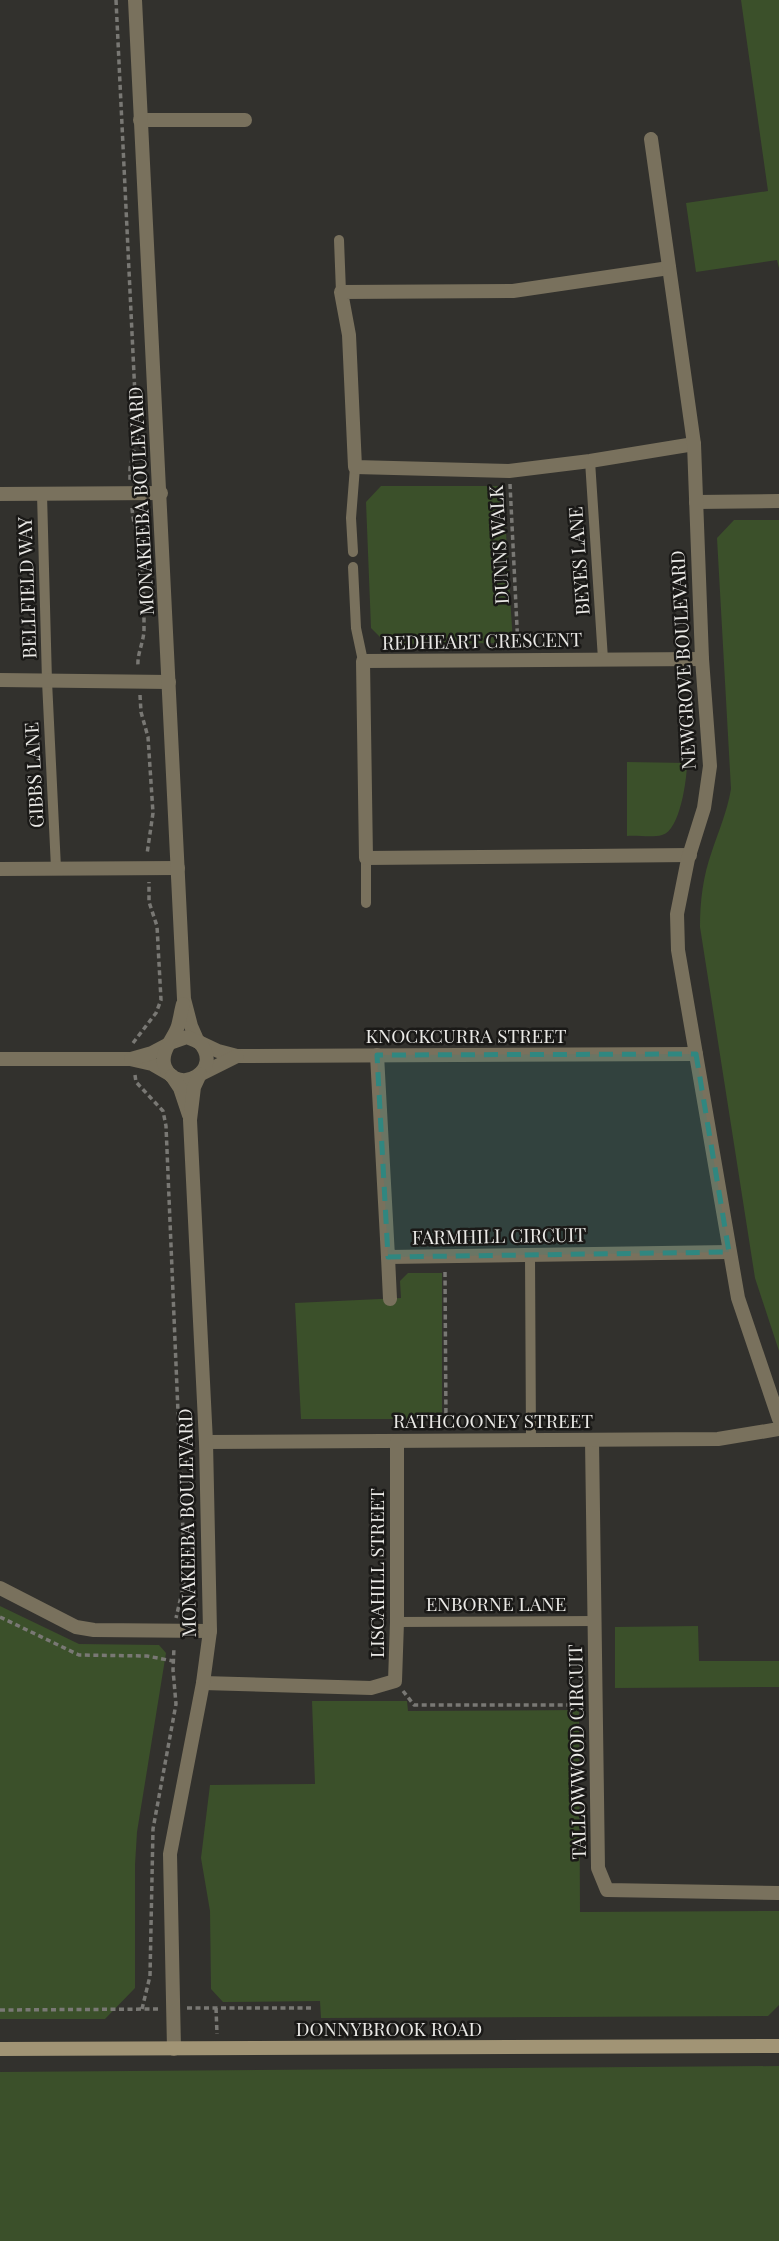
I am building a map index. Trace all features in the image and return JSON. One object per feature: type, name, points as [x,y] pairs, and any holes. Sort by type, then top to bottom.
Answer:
[{"type":"main road","name":"DONNYBROOK ROAD","points":[[0,2049],[779,2046]]},
{"type":"street","name":"MONAKEEBA BOULEVARD","points":[[135,0],[184,999],[191,1026],[199,1042]]},
{"type":"street","points":[[139,120],[245,120]]},
{"type":"street","name":"NEWGROVE BOULEVARD","points":[[651,139],[694,444],[702,659],[710,766],[704,808],[677,914],[678,950],[738,1298],[779,1419]]},
{"type":"street","points":[[669,268],[513,291],[341,292],[349,335],[355,467],[509,471],[694,444]]},
{"type":"street","points":[[0,494],[161,492]]},
{"type":"street","points":[[696,502],[779,502]]},
{"type":"street","name":"REDHEART CRESCENT","points":[[366,858],[363,661],[702,659]]},
{"type":"street","points":[[0,680],[169,682]]},
{"type":"street","points":[[366,858],[690,855]]},
{"type":"street","points":[[0,869],[178,868]]},
{"type":"street","name":"MONAKEEBA BOULEVARD","points":[[170,1044],[178,1027],[184,999]]},
{"type":"street","points":[[0,1059],[133,1059],[152,1064],[183,1081],[201,1074],[207,1058],[199,1042],[187,1037],[133,1059]]},
{"type":"street","name":"KNOCKCURRA STREET","points":[[199,1042],[237,1056],[695,1054]]},
{"type":"street","points":[[170,1044],[164,1057],[166,1070],[171,1076]]},
{"type":"street","name":"FARMHILL CIRCUIT","points":[[377,1055],[388,1256],[729,1252]]},
{"type":"street","name":"KNOCKCURRA STREET","points":[[201,1074],[237,1056]]},
{"type":"street","name":"MONAKEEBA BOULEVARD","points":[[174,2049],[170,1854],[211,1632],[206,1442],[190,1120],[194,1087],[201,1074]]},
{"type":"street","name":"MONAKEEBA BOULEVARD","points":[[171,1076],[180,1088],[190,1120]]},
{"type":"street","points":[[388,1256],[390,1298]]},
{"type":"street","name":"RATHCOONEY STREET","points":[[206,1442],[718,1439],[779,1429]]},
{"type":"street","name":"TALLOWWOOD CIRCUIT","points":[[592,1440],[598,1868],[607,1890],[779,1893]]},
{"type":"street","name":"LISCAHILL STREET","points":[[203,1683],[371,1688],[395,1681],[397,1441]]},
{"type":"street","points":[[0,1588],[76,1627],[94,1630],[211,1632]]},
{"type":"lane","points":[[339,240],[341,292]]},
{"type":"lane","name":"BEYES LANE","points":[[590,461],[603,659]]},
{"type":"lane","points":[[353,552],[351,518],[355,467]]},
{"type":"lane","name":"BELLFIELD WAY","points":[[42,494],[47,681]]},
{"type":"lane","points":[[354,567],[356,628],[363,661]]},
{"type":"lane","name":"GIBBS LANE","points":[[47,681],[56,868]]},
{"type":"lane","points":[[366,858],[366,903]]},
{"type":"lane","points":[[530,1255],[530,1440]]},
{"type":"lane","name":"ENBORNE LANE","points":[[397,1622],[594,1621]]},
{"type":"path","points":[[0,2010],[142,2009],[150,1976],[153,1829],[176,1704],[173,1661],[175,1631],[185,1579],[166,1126],[163,1111],[136,1082],[133,1059],[133,1041],[156,1013],[161,1000],[157,926],[149,902],[147,844],[153,813],[148,737],[141,712],[139,682],[138,656],[144,633],[143,588],[131,493],[130,468],[137,437],[116,0]]},
{"type":"path","name":"DUNNS WALK","points":[[509,471],[518,660]]},
{"type":"path","points":[[445,1256],[446,1440]]},
{"type":"path","points":[[0,1617],[79,1655],[146,1656],[173,1661]]},
{"type":"path","points":[[395,1681],[414,1705],[595,1705]]},
{"type":"path","points":[[206,2008],[314,2008]]},
{"type":"highlighted area","points":[[696,1054],[729,1252],[388,1257],[377,1055]]},
{"type":"green space","points":[[741,0],[779,0],[779,268],[777,260],[696,272],[686,203],[768,191]]},
{"type":"green space","points":[[381,486],[503,486],[513,643],[387,644],[371,628],[366,502]]},
{"type":"green space","points":[[734,520],[779,520],[779,1351],[755,1278],[700,927],[706,870],[731,789],[717,538]]},
{"type":"green space","points":[[627,762],[687,763],[678,815],[674,824],[662,835],[627,836]]},
{"type":"green space","points":[[408,1273],[442,1273],[442,1419],[301,1419],[295,1303],[401,1298],[400,1281]]},
{"type":"green space","points":[[0,1606],[79,1644],[159,1645],[166,1653],[137,1832],[135,1988],[105,2019],[0,2019]]},
{"type":"green space","points":[[698,1626],[699,1661],[779,1661],[779,1687],[615,1688],[615,1627]]},
{"type":"green space","points":[[312,1701],[407,1701],[408,1711],[579,1710],[580,1912],[779,1911],[779,2005],[768,2016],[321,2018],[320,2001],[223,2002],[211,1989],[210,1911],[201,1858],[210,1785],[315,1784]]},
{"type":"green space","points":[[779,2066],[779,2241],[0,2241],[0,2072]]}]
